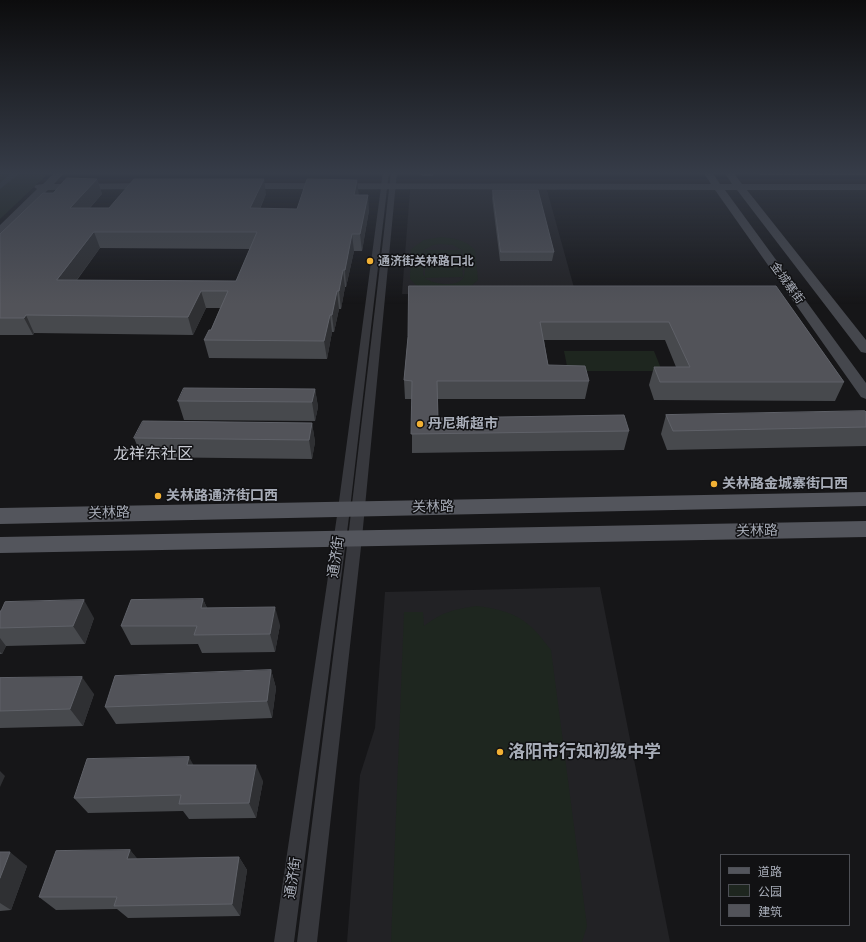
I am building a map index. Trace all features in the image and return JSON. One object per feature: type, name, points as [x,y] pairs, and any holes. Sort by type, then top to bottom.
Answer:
[{"type":"main road","name":"关林路","points":[[0,516],[866,498]]},
{"type":"main road","name":"关林路","points":[[0,545],[866,529]]},
{"type":"street","points":[[0,224],[9,216]]},
{"type":"street","points":[[0,232],[15,216]]},
{"type":"street","name":"通济街","points":[[351,509],[384,216]]},
{"type":"street","name":"通济街","points":[[284,942],[347,539],[384,216]]},
{"type":"street","name":"金城寨街","points":[[739,216],[866,394]]},
{"type":"street","name":"金城寨街","points":[[762,216],[866,349]]},
{"type":"street","name":"通济街","points":[[307,942],[347,539]]},
{"type":"shaded area","points":[[408,216],[554,216],[576,295],[402,294]]},
{"type":"shaded area","name":"洛阳市行知初级中学","points":[[600,587],[670,942],[347,942],[360,775],[375,728],[385,592]]},
{"type":"green space","points":[[441,237],[460,240],[468,244],[475,250],[478,280],[471,286],[425,289],[416,285],[410,279],[411,249],[424,240]],"holes":[[[433,245],[453,245],[462,250],[465,268],[463,278],[456,283],[450,284],[433,282],[425,278],[463,277],[461,250],[425,250],[425,277],[423,274],[424,250]]]},
{"type":"green space","points":[[564,351],[654,351],[662,371],[568,371]]},
{"type":"green space","points":[[477,606],[501,611],[520,618],[543,639],[551,650],[587,926],[582,942],[391,942],[404,612],[423,612],[424,626],[437,617],[449,612]]},
{"type":"building","points":[[19,216],[364,216],[360,234],[352,234],[345,270],[343,270],[339,291],[337,291],[332,315],[330,315],[324,341],[204,340],[209,330],[211,330],[228,291],[201,291],[188,317],[26,315],[24,318],[0,318],[0,234]],"holes":[[[94,232],[257,232],[236,281],[57,280]]]},
{"type":"building","points":[[496,216],[545,216],[554,252],[501,252]]},
{"type":"building","points":[[409,286],[776,286],[844,382],[660,382],[654,367],[690,367],[669,322],[540,322],[548,365],[585,366],[589,381],[437,381],[438,418],[624,415],[629,431],[411,434],[412,381],[404,380],[408,337]]},
{"type":"building","points":[[184,388],[315,389],[312,402],[178,401]]},
{"type":"building","points":[[865,411],[866,427],[673,431],[666,415]]},
{"type":"building","points":[[143,421],[312,423],[309,440],[134,438]]},
{"type":"building","points":[[203,599],[201,608],[275,607],[270,634],[194,635],[197,626],[121,626],[131,600]]},
{"type":"building","points":[[84,600],[73,626],[0,628],[0,611],[5,602]]},
{"type":"building","points":[[271,670],[267,701],[105,707],[115,676]]},
{"type":"building","points":[[82,677],[70,709],[0,711],[0,678]]},
{"type":"building","points":[[189,757],[187,765],[256,765],[249,803],[179,804],[181,795],[74,798],[87,759]]},
{"type":"building","points":[[130,850],[127,859],[239,857],[232,904],[114,906],[117,897],[39,897],[56,851]]},
{"type":"building","points":[[0,852],[10,852],[0,878]]},
{"type":"place","name":"通济街关林路口北","points":[[370,261]]},
{"type":"place","name":"丹尼斯超市","points":[[420,424]]},
{"type":"place","name":"关林路金城寨街口西","points":[[714,484]]},
{"type":"place","name":"关林路通济街口西","points":[[158,496]]},
{"type":"place","name":"洛阳市行知初级中学","points":[[500,752]]},
{"type":"district","name":"龙祥东社区","points":[[153,454]]}]
